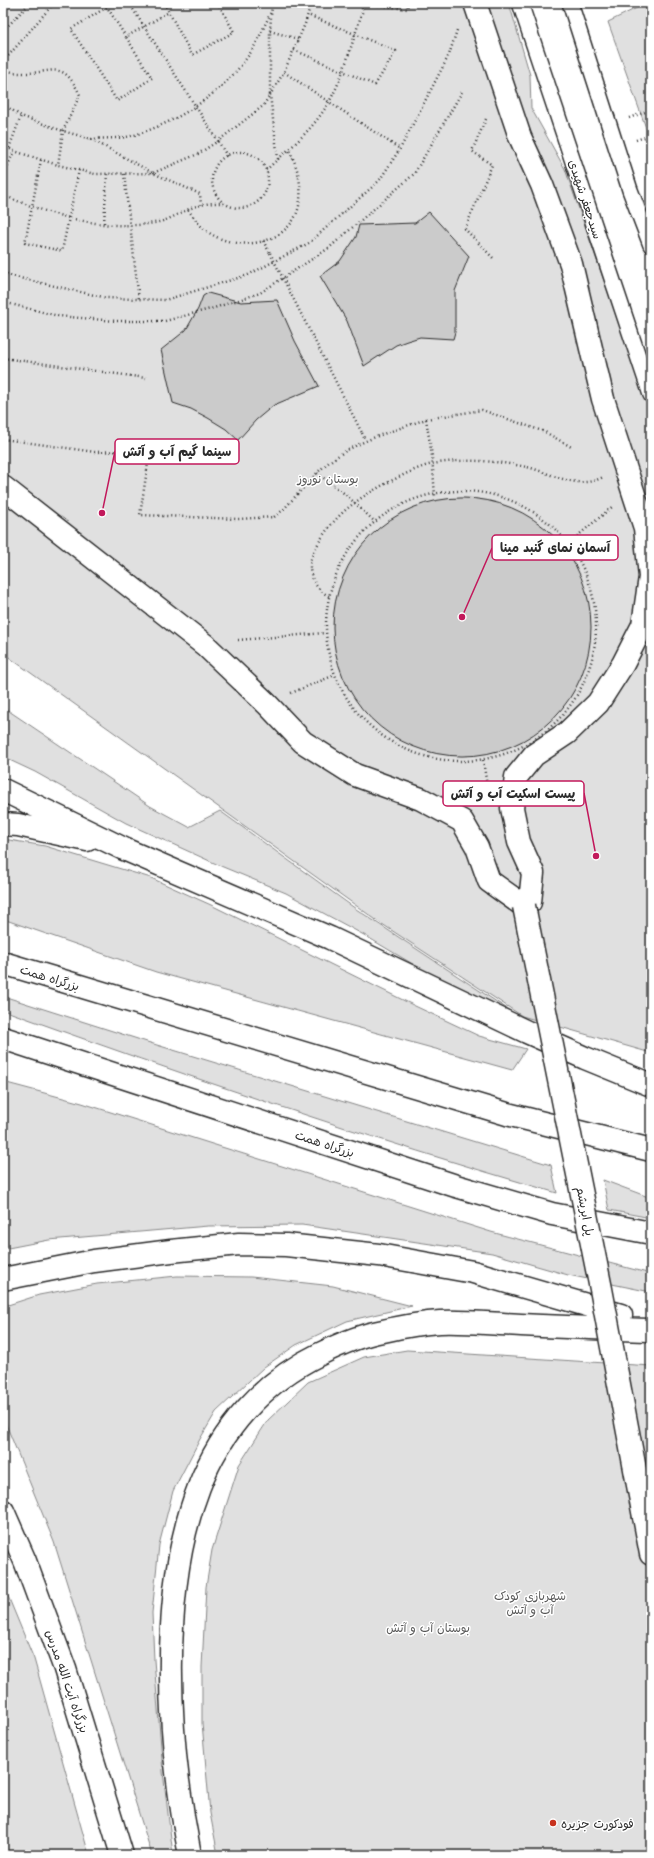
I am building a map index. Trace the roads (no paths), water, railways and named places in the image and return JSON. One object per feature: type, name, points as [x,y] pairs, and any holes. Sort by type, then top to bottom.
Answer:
[{"type":"main road","points":[[3,487],[205,645],[267,704],[303,742],[355,776],[421,799],[462,821],[477,847],[489,881],[524,906],[530,902],[533,873],[519,842],[512,808],[516,777],[534,755],[567,733],[598,703],[623,664],[642,625],[650,577],[645,528],[634,490],[603,398],[571,264],[542,185],[520,137],[475,3]]},
{"type":"main road","points":[[3,790],[124,849],[330,938],[534,1035],[651,1085]]},
{"type":"main road","points":[[3,824],[18,825],[124,849]]},
{"type":"main road","name":"پل ابریشم","points":[[524,906],[600,1281],[651,1554]]},
{"type":"main road","name":"بزرگراه همت","points":[[3,962],[507,1114],[651,1150]]},
{"type":"main road","name":"بزرگراه همت","points":[[3,1038],[456,1186],[552,1214],[651,1233]]},
{"type":"main road","points":[[3,1279],[94,1261],[171,1251],[239,1244],[286,1246],[379,1255],[474,1272],[651,1324]]},
{"type":"main road","points":[[190,1855],[174,1744],[172,1667],[174,1613],[179,1567],[188,1524],[199,1487],[228,1430],[247,1408],[276,1381],[304,1361],[345,1341],[381,1331],[439,1322],[651,1330]]},
{"type":"main road","name":"بزرگراه آیت الله مدرس","points":[[3,1512],[25,1561],[65,1669],[122,1855]]},
{"type":"lane","name":"سیدجعفر شهیدی","points":[[520,3],[651,395]]},
{"type":"lane","points":[[570,3],[630,190],[651,245]]},
{"type":"place","name":"سینما گیم آب و آتش","points":[[102,513]]},
{"type":"place","name":"آسمان نمای گنبد مینا","points":[[462,617]]},
{"type":"place","name":"پیست اسکیت آب و آتش","points":[[596,856]]},
{"type":"place","name":"فودکورت جزیره","points":[[553,1823]]},
{"type":"park label","name":"بوستان نوروز","points":[[328,478]]},
{"type":"park label","name":"شهربازی کودک آب و آتش","points":[[530,1602]]},
{"type":"park label","name":"بوستان آب و آتش","points":[[428,1627]]}]
